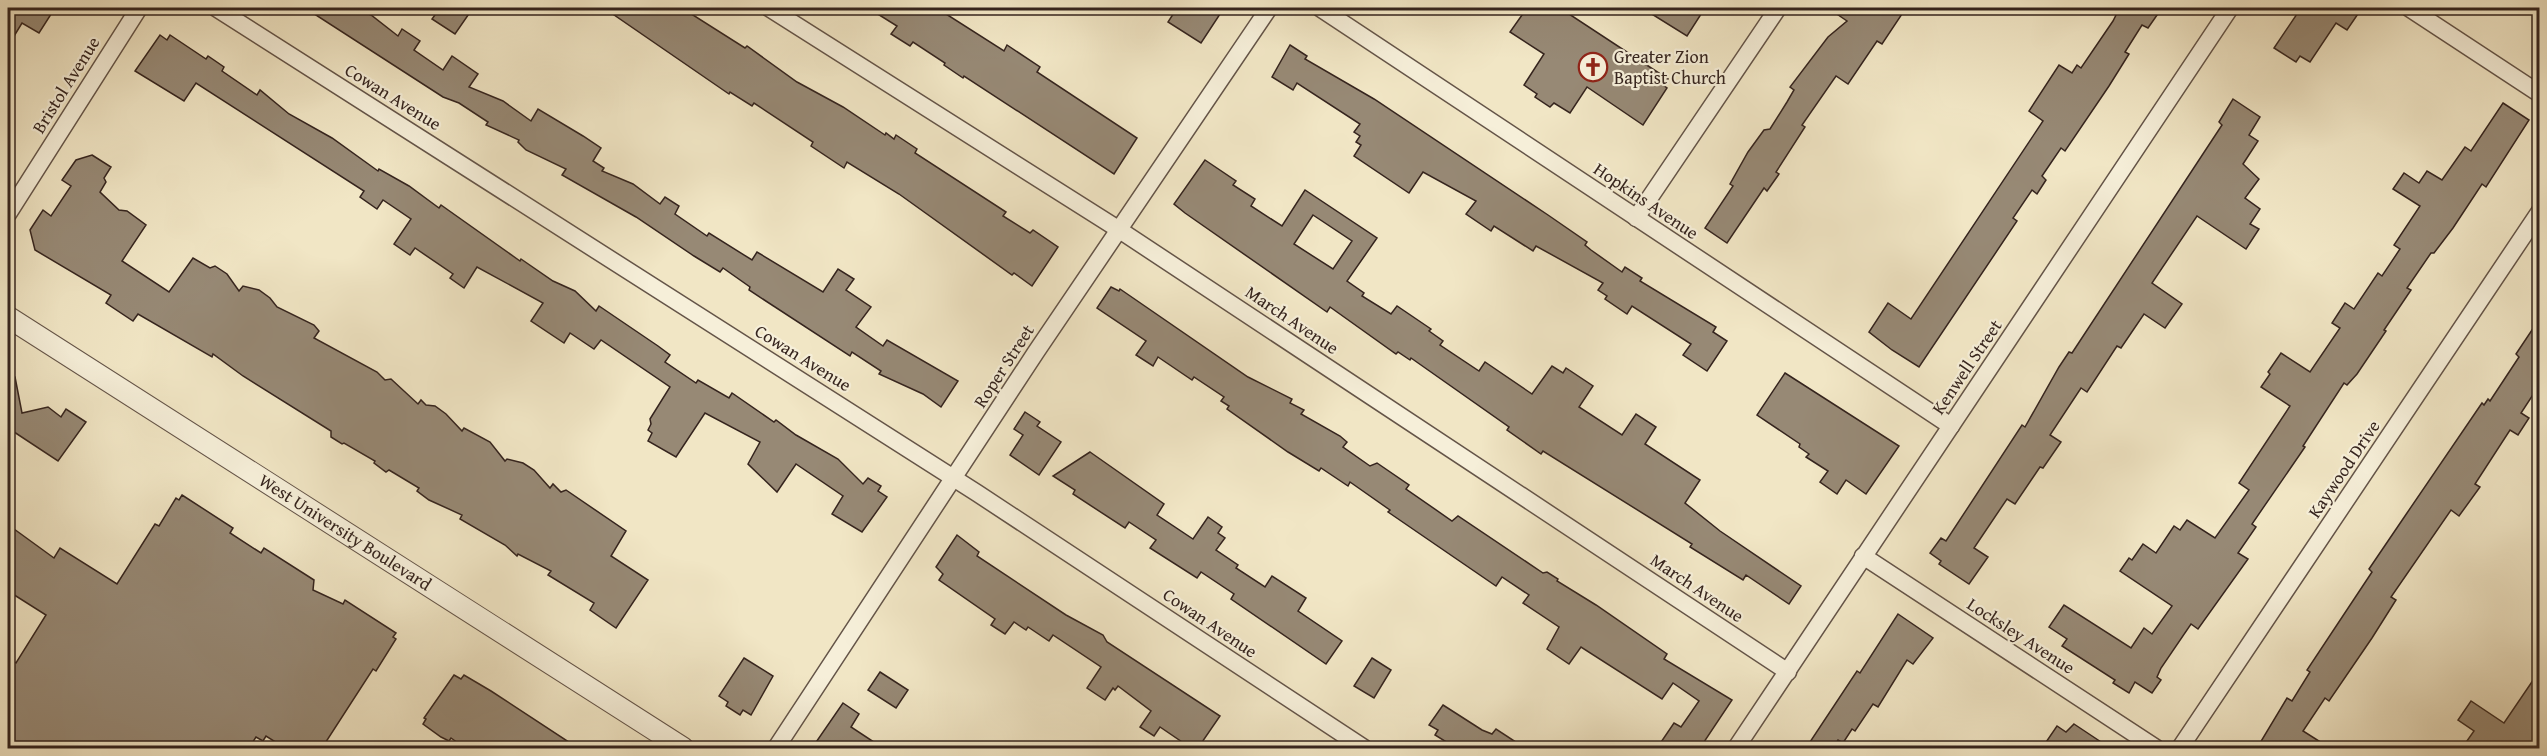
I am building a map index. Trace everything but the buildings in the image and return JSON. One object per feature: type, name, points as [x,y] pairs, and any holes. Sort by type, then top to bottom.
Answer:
[{"type":"street","name":"Bristol Avenue","points":[[8,214],[138,8]]},
{"type":"street","name":"Cowan Avenue","points":[[216,8],[955,478],[1364,748]]},
{"type":"street","name":"March Avenue","points":[[769,8],[1118,229],[1788,672]]},
{"type":"street","name":"Roper Street","points":[[776,748],[1118,229],[1269,8]]},
{"type":"street","name":"Hopkins Avenue","points":[[1320,8],[1951,426]]},
{"type":"street","points":[[1636,218],[1778,8]]},
{"type":"street","name":"Kenwell Street","points":[[1736,748],[2230,8]]},
{"type":"street","points":[[2409,8],[2540,94]]},
{"type":"street","name":"Kaywood Drive","points":[[2180,748],[2540,211]]},
{"type":"street","name":"West University Boulevard","points":[[8,317],[683,748]]},
{"type":"street","name":"Locksley Avenue","points":[[1863,556],[2156,748]]},
{"type":"place","name":"Greater Zion Baptist Church","points":[[1593,67]]}]
